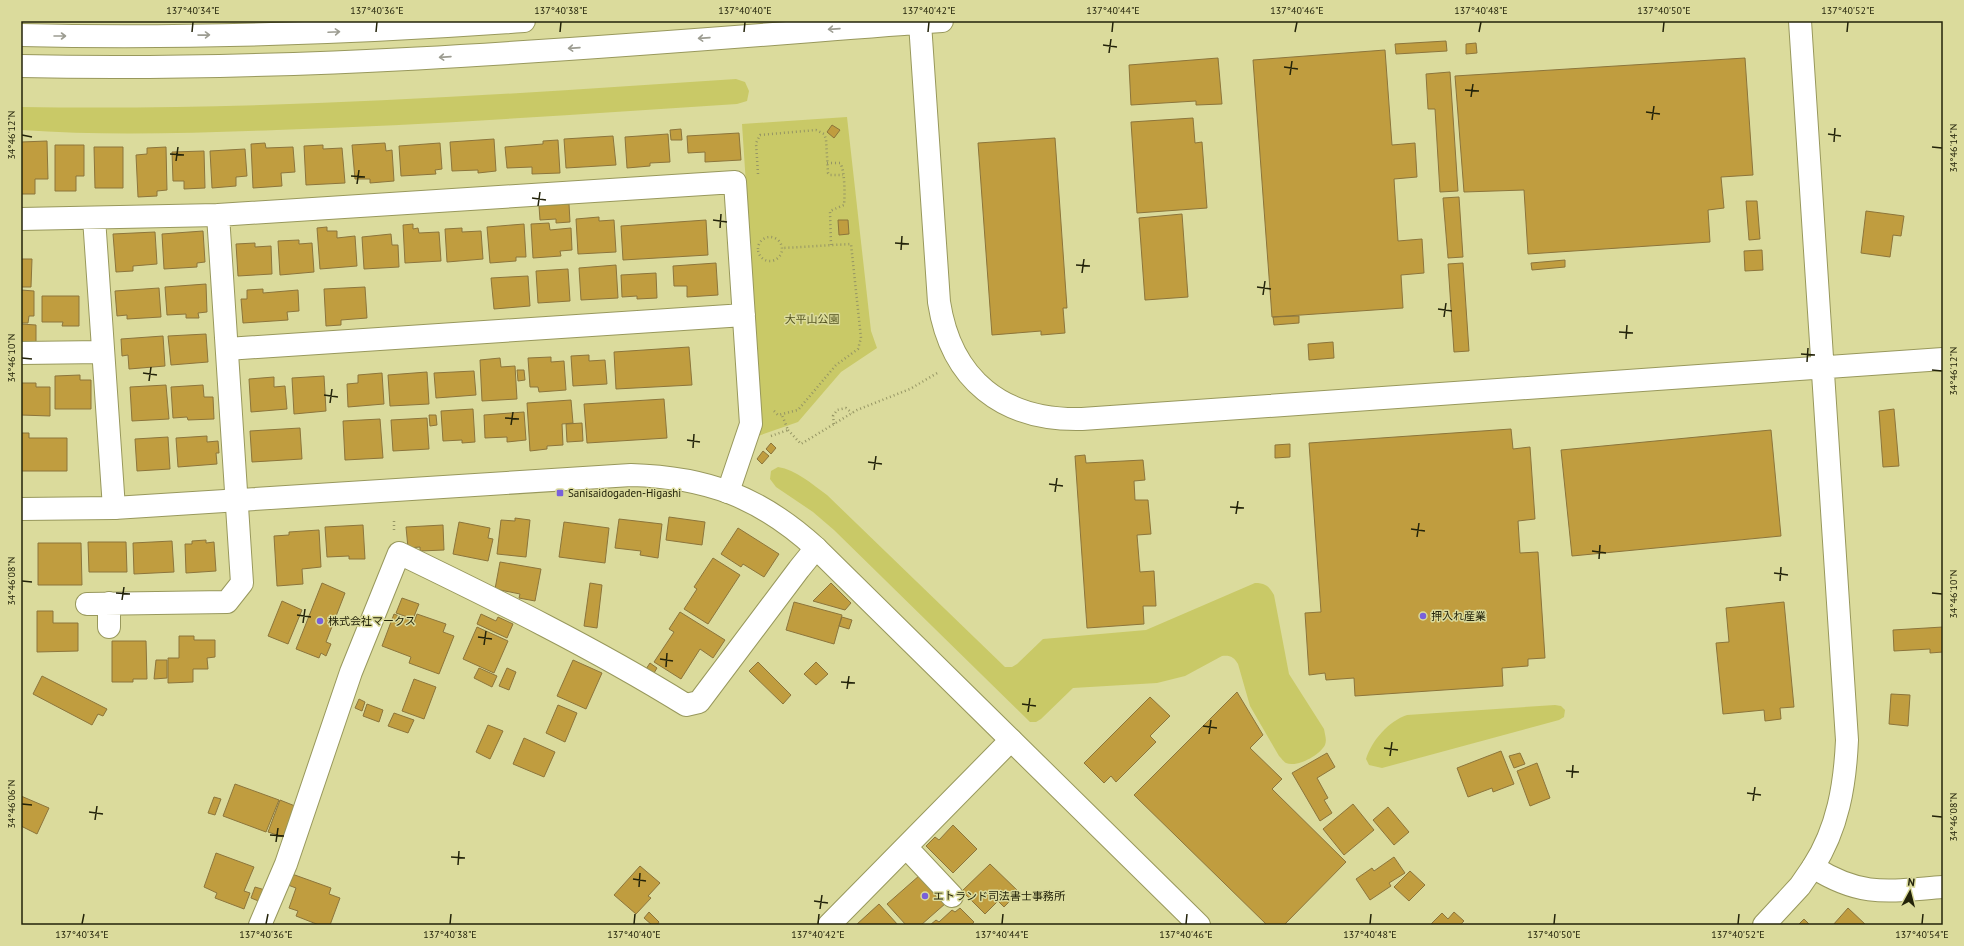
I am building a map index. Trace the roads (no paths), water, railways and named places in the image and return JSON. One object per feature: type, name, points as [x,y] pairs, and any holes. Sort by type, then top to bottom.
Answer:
[{"type":"street","points":[[21,35],[244,35],[412,28],[524,21]]},
{"type":"street","points":[[21,66],[237,66],[414,58],[942,21]]},
{"type":"street","points":[[1764,925],[1800,886],[1813,867],[1827,841],[1843,792],[1847,740],[1800,21]]},
{"type":"street","points":[[920,23],[939,302],[942,325],[950,346],[962,366],[977,383],[994,398],[1014,409],[1036,416],[1059,420],[1082,419],[1943,359]]},
{"type":"street","points":[[21,219],[218,215],[735,182],[751,424],[728,492]]},
{"type":"street","points":[[87,604],[227,602],[242,583],[218,215]]},
{"type":"street","points":[[94,218],[114,508]]},
{"type":"street","points":[[227,349],[744,316]]},
{"type":"street","points":[[21,353],[103,352]]},
{"type":"street","points":[[21,509],[114,508],[631,475],[682,479],[707,484],[754,503],[777,516],[816,548],[1199,925]]},
{"type":"street","points":[[260,925],[286,864],[351,672],[399,553],[498,601],[632,672],[686,705],[699,702],[799,568],[816,548]]},
{"type":"street","points":[[109,603],[109,627]]},
{"type":"street","points":[[829,925],[1011,740]]},
{"type":"street","points":[[906,847],[952,896]]},
{"type":"street","points":[[1813,867],[1833,880],[1850,887],[1868,890],[1943,887]]},
{"type":"place","name":"Sanisaidogaden-Higashi","points":[[560,493]]},
{"type":"place","name":"押入れ産業","points":[[1423,616]]},
{"type":"place","name":"株式会社マークス","points":[[320,621]]},
{"type":"place","name":"エトランド司法書士事務所","points":[[925,896]]},
{"type":"park label","name":"大平山公園","points":[[812,319]]}]
